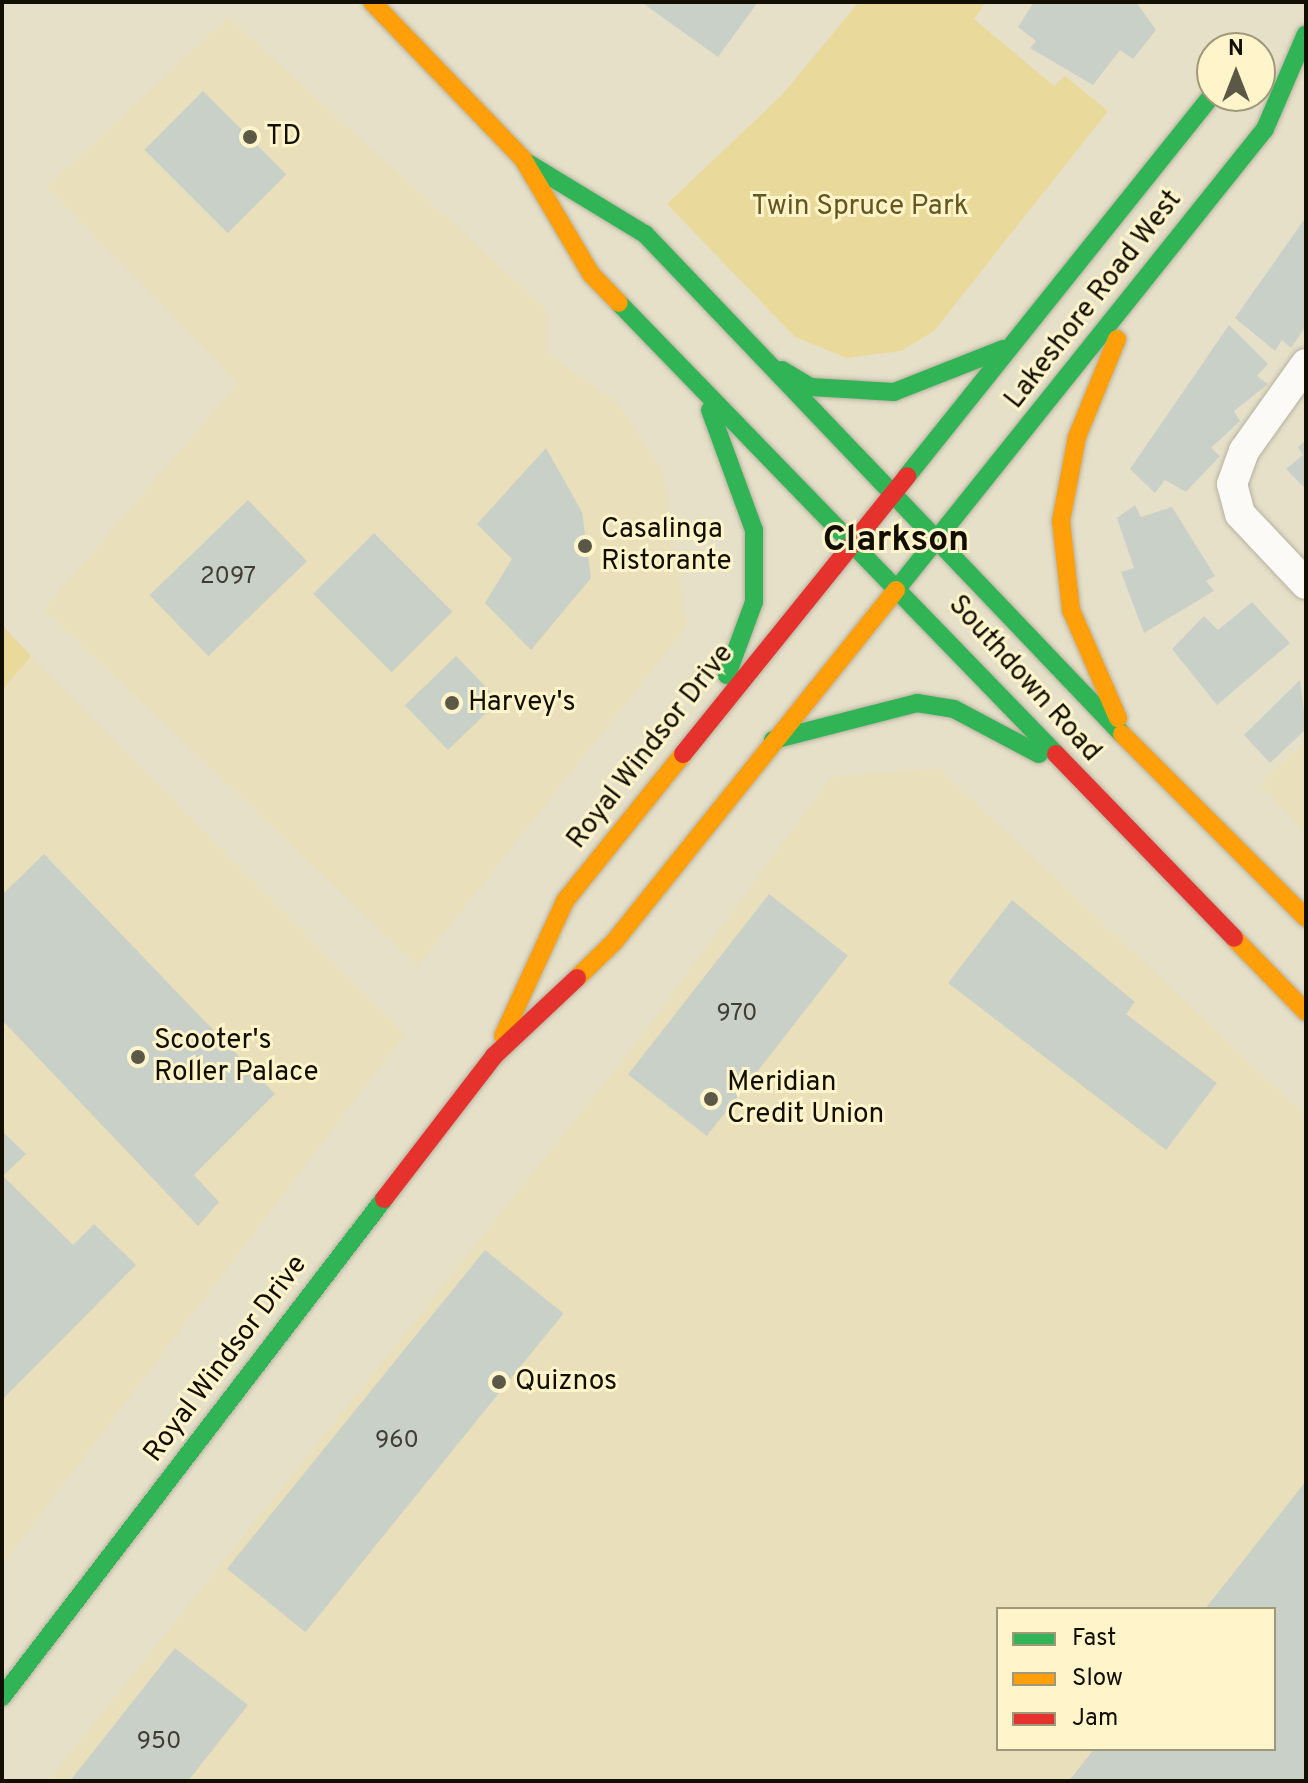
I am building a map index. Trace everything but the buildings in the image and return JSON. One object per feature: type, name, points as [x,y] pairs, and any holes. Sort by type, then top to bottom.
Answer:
[{"type":"main road","name":"Southdown Road","points":[[372,2],[523,159],[591,274],[701,389],[902,587],[1066,768],[1306,1012]]},
{"type":"main road","name":"Lakeshore Road West","points":[[1276,49],[1306,31]]},
{"type":"main road","name":"Lakeshore Road West","points":[[902,587],[1265,129],[1306,31]]},
{"type":"main road","name":"Lakeshore Road West","points":[[891,497],[1198,112]]},
{"type":"main road","name":"Southdown Road","points":[[523,159],[645,234],[935,544],[1306,918]]},
{"type":"main road","points":[[1129,742],[1071,610],[1061,521],[1077,437],[1138,291]]},
{"type":"main road","points":[[762,358],[810,387],[894,392],[1012,344]]},
{"type":"main road","points":[[701,389],[749,501],[754,530],[754,602],[708,714]]},
{"type":"main road","name":"Royal Windsor Drive","points":[[494,1056],[565,901],[708,714],[891,497]]},
{"type":"main road","name":"Royal Windsor Drive","points":[[2,1697],[494,1056],[614,942],[773,740],[902,587]]},
{"type":"main road","points":[[773,740],[917,703],[954,709],[1066,768]]},
{"type":"street","points":[[1306,364],[1244,451],[1232,484],[1240,514],[1306,584]]},
{"type":"shaded area","points":[[228,17],[546,309],[546,353],[618,403],[663,473],[687,626],[418,966],[44,609],[238,383],[47,187]]},
{"type":"shaded area","points":[[31,656],[405,1034],[2,1565],[2,690]]},
{"type":"shaded area","points":[[1306,741],[1306,834],[1260,784]]},
{"type":"shaded area","points":[[939,768],[1306,1116],[1306,1781],[48,1781],[631,1050],[831,777]]},
{"type":"green space","name":"Twin Spruce Park","points":[[859,2],[986,2],[974,19],[1054,86],[1065,76],[1108,111],[934,331],[901,351],[847,358],[795,337],[667,204],[781,96]]},
{"type":"green space","points":[[2,625],[31,656],[2,690]]},
{"type":"traffic: fast","points":[[896,590],[1265,129],[1306,34]]},
{"type":"traffic: fast","points":[[907,476],[1198,112]]},
{"type":"traffic: fast","points":[[528,163],[645,234],[1122,734]]},
{"type":"traffic: fast","points":[[619,303],[1056,754]]},
{"type":"traffic: fast","points":[[782,370],[810,387],[894,392],[1003,349]]},
{"type":"traffic: fast","points":[[710,410],[754,530],[754,602],[727,675]]},
{"type":"traffic: fast","points":[[773,740],[917,703],[954,709],[1039,754]]},
{"type":"traffic: fast","points":[[2,1697],[384,1199]]},
{"type":"traffic: slow","points":[[372,2],[523,159],[591,274],[619,303]]},
{"type":"traffic: slow","points":[[1117,339],[1077,437],[1061,521],[1071,610],[1118,718]]},
{"type":"traffic: slow","points":[[577,978],[614,942],[896,590]]},
{"type":"traffic: slow","points":[[1122,734],[1306,918]]},
{"type":"traffic: slow","points":[[503,1036],[565,901],[683,754]]},
{"type":"traffic: slow","points":[[1234,938],[1306,1012]]},
{"type":"traffic: jam","points":[[683,754],[907,476]]},
{"type":"traffic: jam","points":[[1056,754],[1234,938]]},
{"type":"traffic: jam","points":[[384,1199],[494,1056],[577,978]]},
{"type":"place","name":"TD","points":[[250,137]]},
{"type":"place","name":"Casalinga Ristorante","points":[[585,546]]},
{"type":"place","name":"Harvey's","points":[[452,703]]},
{"type":"place","name":"Scooter's Roller Palace","points":[[138,1057]]},
{"type":"place","name":"Meridian Credit Union","points":[[711,1099]]},
{"type":"place","name":"Quiznos","points":[[499,1382]]},
{"type":"district","name":"Clarkson","points":[[896,542]]}]
